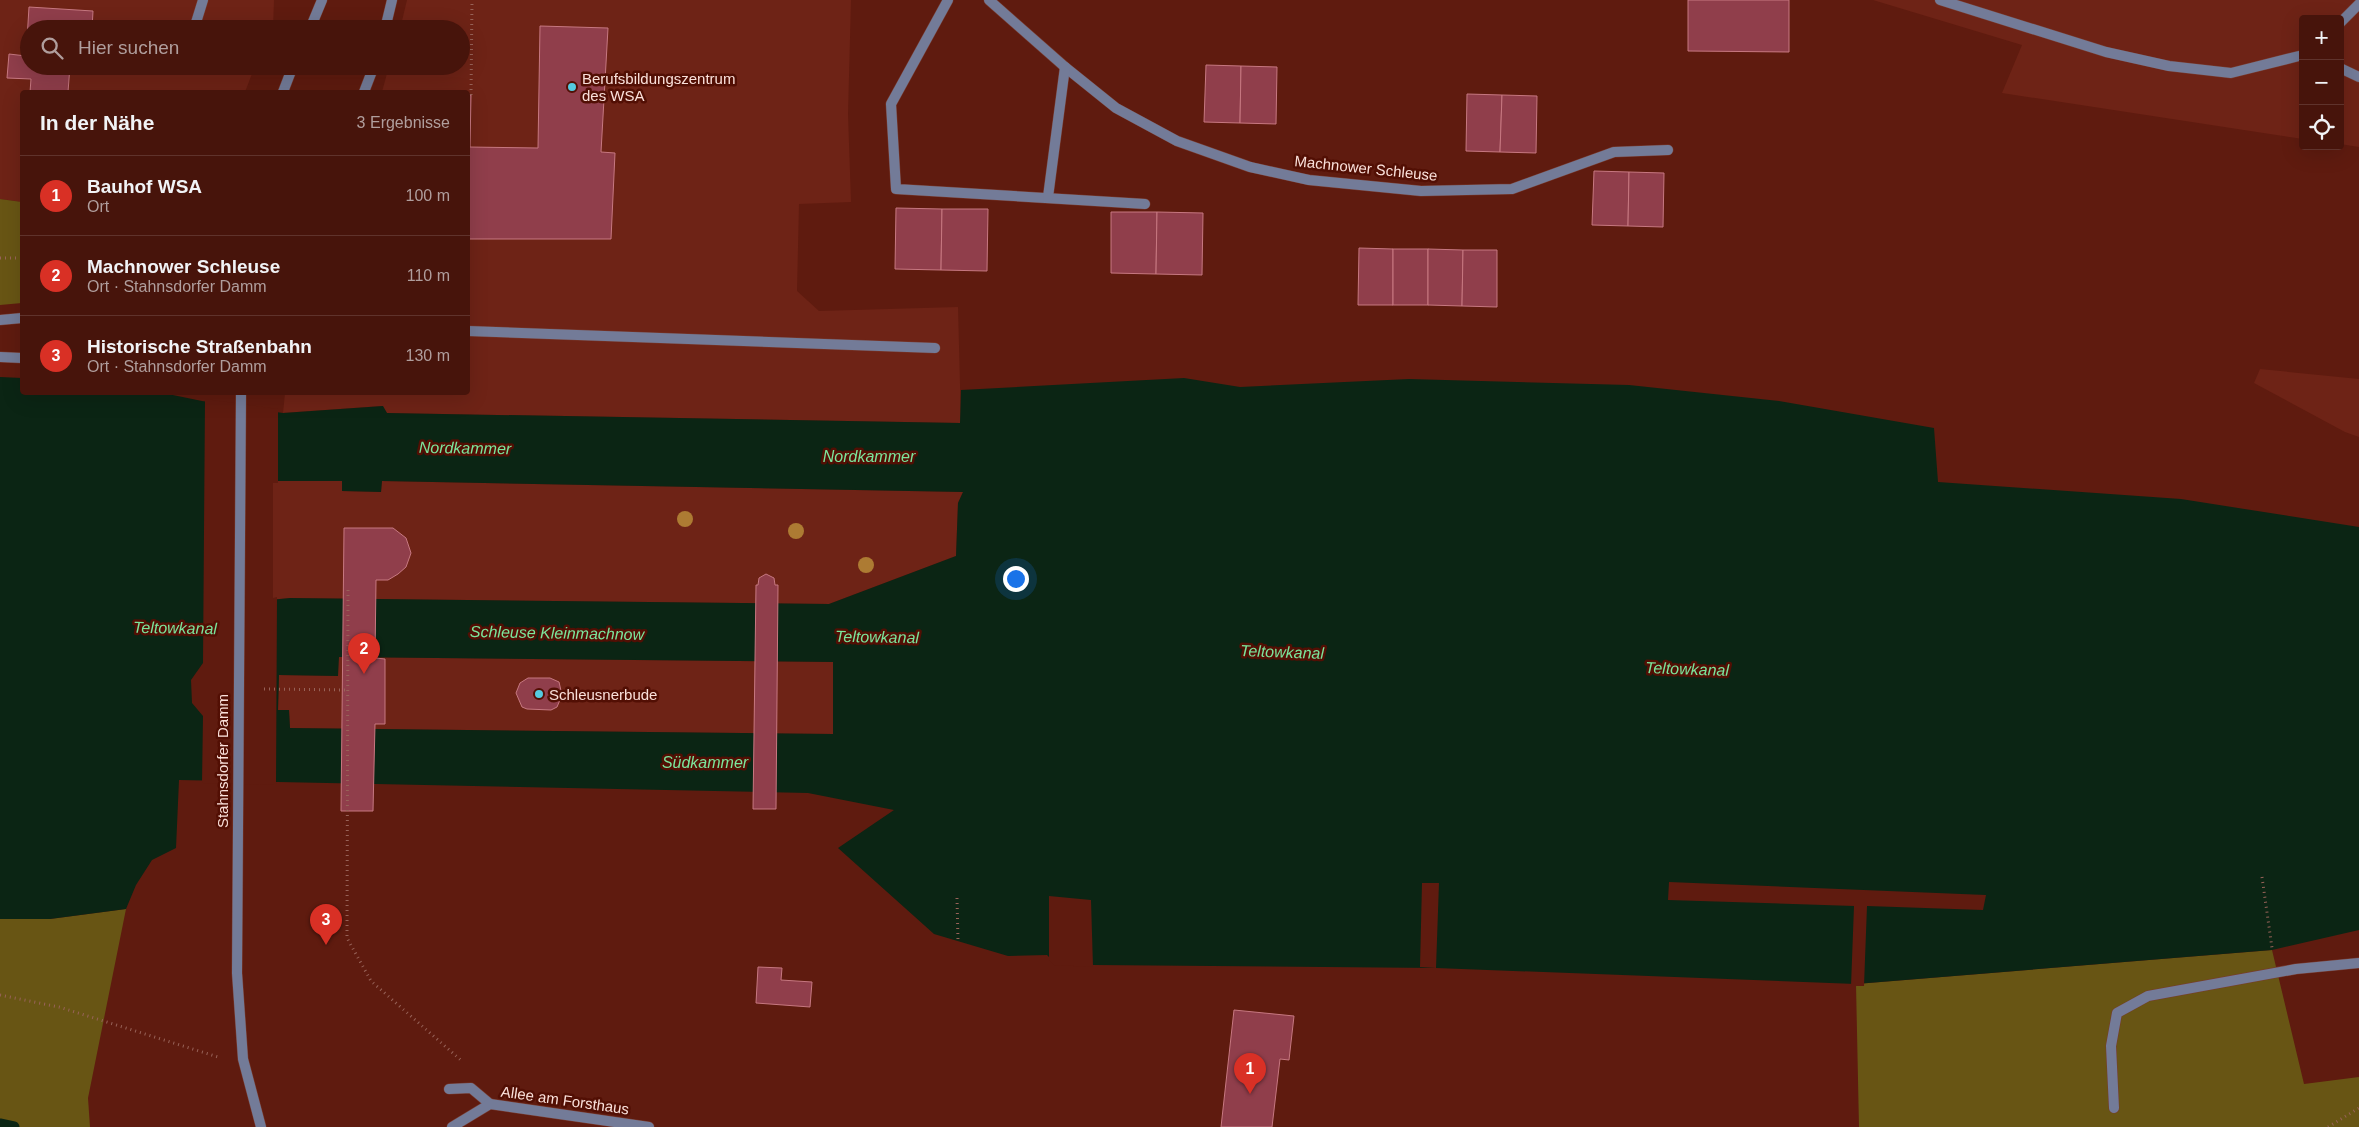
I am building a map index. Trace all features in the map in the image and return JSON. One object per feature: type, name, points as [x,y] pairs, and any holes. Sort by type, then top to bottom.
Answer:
[{"type":"street","points":[[197,20],[203,0]]},
{"type":"street","points":[[314,20],[322,0]]},
{"type":"street","points":[[387,20],[392,0]]},
{"type":"street","points":[[948,0],[891,104],[896,189],[1145,204]]},
{"type":"street","name":"Machnower Schleuse","points":[[989,0],[1065,68],[1116,108],[1177,141],[1250,167],[1309,180],[1421,191],[1512,189],[1614,152],[1668,150]]},
{"type":"street","points":[[1940,0],[2106,52],[2169,66],[2231,73],[2299,56]]},
{"type":"street","points":[[2344,19],[2359,4]]},
{"type":"street","points":[[1048,197],[1065,68]]},
{"type":"street","points":[[2344,70],[2359,77]]},
{"type":"street","points":[[284,90],[290,75]]},
{"type":"street","points":[[365,90],[371,75]]},
{"type":"street","points":[[0,320],[20,318]]},
{"type":"street","points":[[470,331],[935,348]]},
{"type":"street","points":[[0,358],[20,358]]},
{"type":"street","name":"Stahnsdorfer Damm","points":[[241,395],[236,870],[239,1026],[243,1059],[261,1127]]},
{"type":"street","points":[[2114,1108],[2111,1046],[2117,1013],[2148,996],[2296,969],[2359,963]]},
{"type":"street","points":[[449,1089],[471,1088],[490,1104]]},
{"type":"street","name":"Allee am Forsthaus","points":[[452,1127],[490,1104],[650,1127]]},
{"type":"path","points":[[472,0],[472,95]]},
{"type":"path","points":[[0,258],[20,258]]},
{"type":"path","points":[[348,590],[347,938],[371,981],[464,1064]]},
{"type":"path","points":[[263,689],[347,690]]},
{"type":"path","points":[[2262,877],[2272,950]]},
{"type":"path","points":[[957,898],[958,941]]},
{"type":"path","points":[[0,995],[59,1007],[217,1056]]},
{"type":"path","points":[[2328,1127],[2359,1108]]},
{"type":"shaded area","points":[[0,0],[274,0],[273,20],[20,20],[20,75],[252,75],[246,90],[20,90],[20,202],[0,199]]},
{"type":"shaded area","points":[[407,0],[851,0],[848,114],[851,202],[799,204],[797,291],[819,311],[958,307],[961,423],[387,413],[382,406],[283,413],[285,395],[470,395],[470,90],[383,90],[387,75],[470,75],[470,20],[402,20]]},
{"type":"shaded area","points":[[1873,0],[2359,0],[2359,147],[2344,145],[2344,15],[2299,15],[2299,138],[2002,93],[2022,45]]},
{"type":"shaded area","points":[[0,199],[20,202],[20,303],[0,305]]},
{"type":"shaded area","points":[[2260,369],[2359,379],[2359,437],[2345,432],[2254,383]]},
{"type":"shaded area","points":[[271,481],[343,481],[342,491],[381,492],[382,481],[963,492],[958,503],[956,556],[829,604],[290,598],[270,600]]},
{"type":"shaded area","points":[[338,657],[833,662],[833,734],[290,728],[289,711],[278,710],[279,675],[338,676]]},
{"type":"shaded area","points":[[126,909],[88,1098],[90,1127],[0,1127],[0,919],[50,919]]},
{"type":"shaded area","points":[[2272,950],[2304,1084],[2359,1077],[2359,1127],[1859,1127],[1856,984]]},
{"type":"water","points":[[0,377],[20,378],[20,395],[173,395],[283,413],[383,406],[387,413],[960,423],[961,390],[1184,378],[1240,387],[1409,379],[1629,385],[1779,401],[1934,428],[1938,482],[2181,499],[2359,527],[2359,930],[2272,950],[1856,984],[1436,968],[1094,965],[1054,962],[1047,955],[1008,956],[934,934],[838,848],[894,810],[808,793],[179,780],[176,848],[152,860],[136,885],[126,909],[50,919],[0,919]],"holes":[[[271,481],[342,481],[342,491],[381,492],[382,481],[963,492],[958,503],[956,556],[829,604],[290,598],[270,600]],[[339,657],[833,662],[833,734],[290,728],[289,710],[278,710],[279,675],[338,676]]]},
{"type":"pier","points":[[205,399],[278,409],[278,483],[273,483],[273,598],[277,597],[276,785],[202,783],[203,716],[192,703],[191,680],[203,663]]},
{"type":"pier","points":[[1669,882],[1986,895],[1983,910],[1867,906],[1864,986],[1851,986],[1854,906],[1668,900]]},
{"type":"pier","points":[[1422,883],[1439,883],[1436,968],[1420,967]]},
{"type":"pier","points":[[1049,896],[1091,900],[1093,967],[1054,965],[1049,960]]},
{"type":"building","points":[[1688,0],[1789,0],[1789,52],[1688,51]]},
{"type":"building","points":[[29,7],[93,11],[92,20],[28,20]]},
{"type":"building","name":"Berufsbildungszentrum des WSA","points":[[540,26],[608,28],[601,152],[615,153],[611,239],[470,239],[470,147],[538,148]]},
{"type":"building","points":[[9,54],[20,55],[20,75],[69,75],[68,90],[30,90],[31,79],[7,78]]},
{"type":"building","points":[[1206,65],[1241,66],[1240,123],[1204,122]]},
{"type":"building","points":[[1241,66],[1277,67],[1276,124],[1240,123]]},
{"type":"building","points":[[1467,94],[1502,95],[1500,152],[1466,151]]},
{"type":"building","points":[[470,95],[471,95],[470,147]]},
{"type":"building","points":[[1502,95],[1537,96],[1536,153],[1500,152]]},
{"type":"building","points":[[1594,171],[1629,172],[1628,226],[1592,225]]},
{"type":"building","points":[[1629,172],[1664,173],[1663,227],[1628,226]]},
{"type":"building","points":[[896,208],[942,209],[941,270],[895,269]]},
{"type":"building","points":[[942,209],[988,209],[987,271],[941,270]]},
{"type":"building","points":[[1111,212],[1157,212],[1156,274],[1111,273]]},
{"type":"building","points":[[1157,212],[1203,213],[1202,275],[1156,274]]},
{"type":"building","points":[[1359,248],[1393,249],[1393,305],[1358,305]]},
{"type":"building","points":[[1393,249],[1428,249],[1428,305],[1393,305]]},
{"type":"building","points":[[1428,249],[1463,250],[1462,306],[1428,305]]},
{"type":"building","points":[[1463,250],[1497,250],[1497,307],[1462,306]]},
{"type":"building","points":[[344,528],[393,528],[406,538],[411,553],[406,567],[398,574],[388,580],[376,580],[375,658],[385,659],[385,724],[375,724],[373,811],[341,811]]},
{"type":"building","points":[[766,574],[774,578],[775,585],[778,585],[776,809],[753,809],[756,585],[758,585],[759,578]]},
{"type":"building","name":"Schleusnerbude","points":[[528,678],[550,678],[559,682],[562,695],[557,707],[551,710],[522,707],[516,693],[520,683]]},
{"type":"building","points":[[758,967],[782,968],[781,980],[812,982],[810,1007],[756,1003]]},
{"type":"building","points":[[1234,1010],[1294,1016],[1289,1060],[1280,1059],[1272,1127],[1221,1127]]},
{"type":"waterway","points":[[0,1124],[14,1127]]},
{"type":"place","name":"Berufsbildungszentrum des WSA","points":[[572,87]]},
{"type":"place","name":"Machnower Schleuse","points":[[364,674]]},
{"type":"place","name":"Schleusnerbude","points":[[539,694]]},
{"type":"place","name":"Historische Straßenbahn","points":[[326,945]]},
{"type":"place","name":"Bauhof WSA","points":[[1250,1094]]},
{"type":"water label","name":"Nordkammer","points":[[465,448]]},
{"type":"water label","name":"Nordkammer","points":[[869,456]]},
{"type":"water label","name":"Teltowkanal","points":[[175,628]]},
{"type":"water label","name":"Schleuse Kleinmachnow","points":[[557,633]]},
{"type":"water label","name":"Teltowkanal","points":[[877,637]]},
{"type":"water label","name":"Teltowkanal","points":[[1282,652]]},
{"type":"water label","name":"Teltowkanal","points":[[1687,669]]},
{"type":"water label","name":"Südkammer","points":[[705,762]]}]
